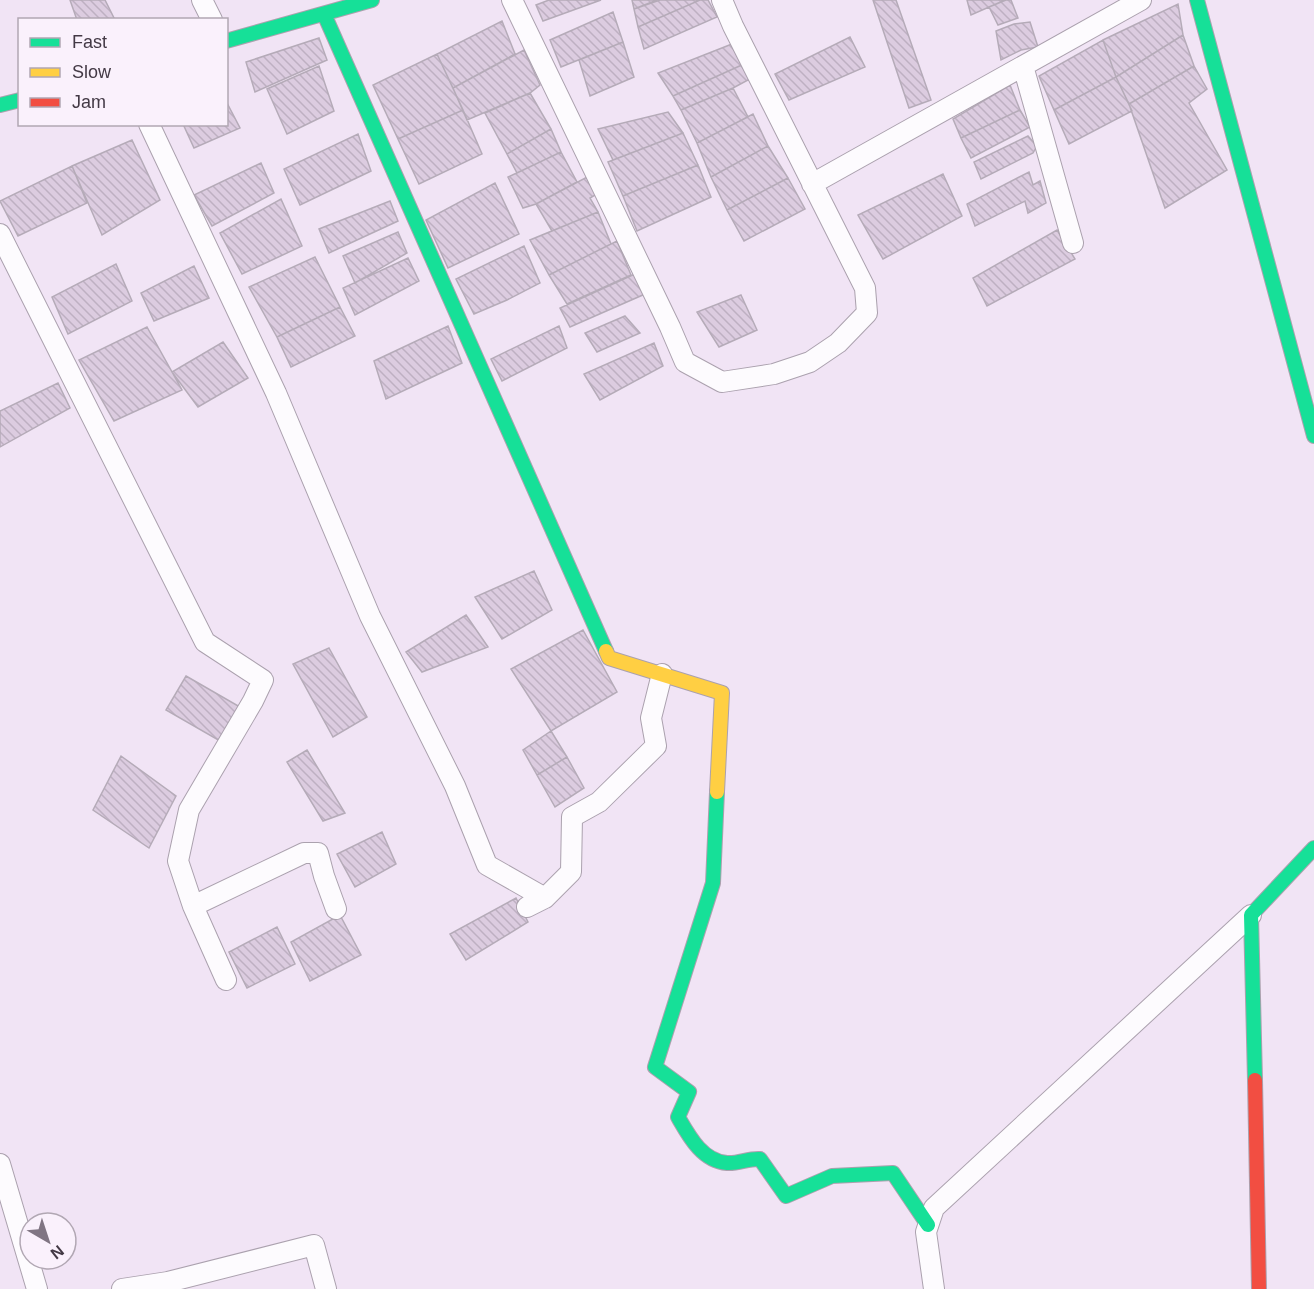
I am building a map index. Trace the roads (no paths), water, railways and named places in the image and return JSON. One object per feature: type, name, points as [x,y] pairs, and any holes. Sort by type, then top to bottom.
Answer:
[{"type":"main road","points":[[228,40],[372,0]]},
{"type":"main road","points":[[1197,0],[1314,436]]},
{"type":"main road","points":[[324,14],[609,658],[722,693],[714,883],[655,1067],[689,1092],[678,1117],[693,1143],[706,1156],[729,1163],[748,1157],[759,1159],[786,1196],[832,1176],[893,1173],[928,1225]]},
{"type":"main road","points":[[0,105],[18,100]]},
{"type":"main road","points":[[1259,1289],[1251,915],[1314,849]]},
{"type":"street","points":[[202,0],[211,18]]},
{"type":"street","points":[[512,0],[685,362],[722,382],[774,374],[810,362],[838,342],[867,313],[865,288],[722,0]]},
{"type":"street","points":[[812,184],[1141,0]]},
{"type":"street","points":[[1023,66],[1073,243]]},
{"type":"street","points":[[149,126],[276,393],[370,616],[455,786],[487,865],[536,903],[571,872],[572,817],[599,802],[656,746],[651,718],[662,674]]},
{"type":"street","points":[[0,234],[205,642],[263,680],[189,810],[178,861],[193,906],[226,980]]},
{"type":"street","points":[[193,906],[304,854],[318,853],[336,909]]},
{"type":"street","points":[[934,1289],[926,1232],[934,1208],[1251,915]]},
{"type":"street","points":[[0,1164],[37,1289]]},
{"type":"street","points":[[122,1289],[168,1281],[314,1245],[326,1289]]}]
